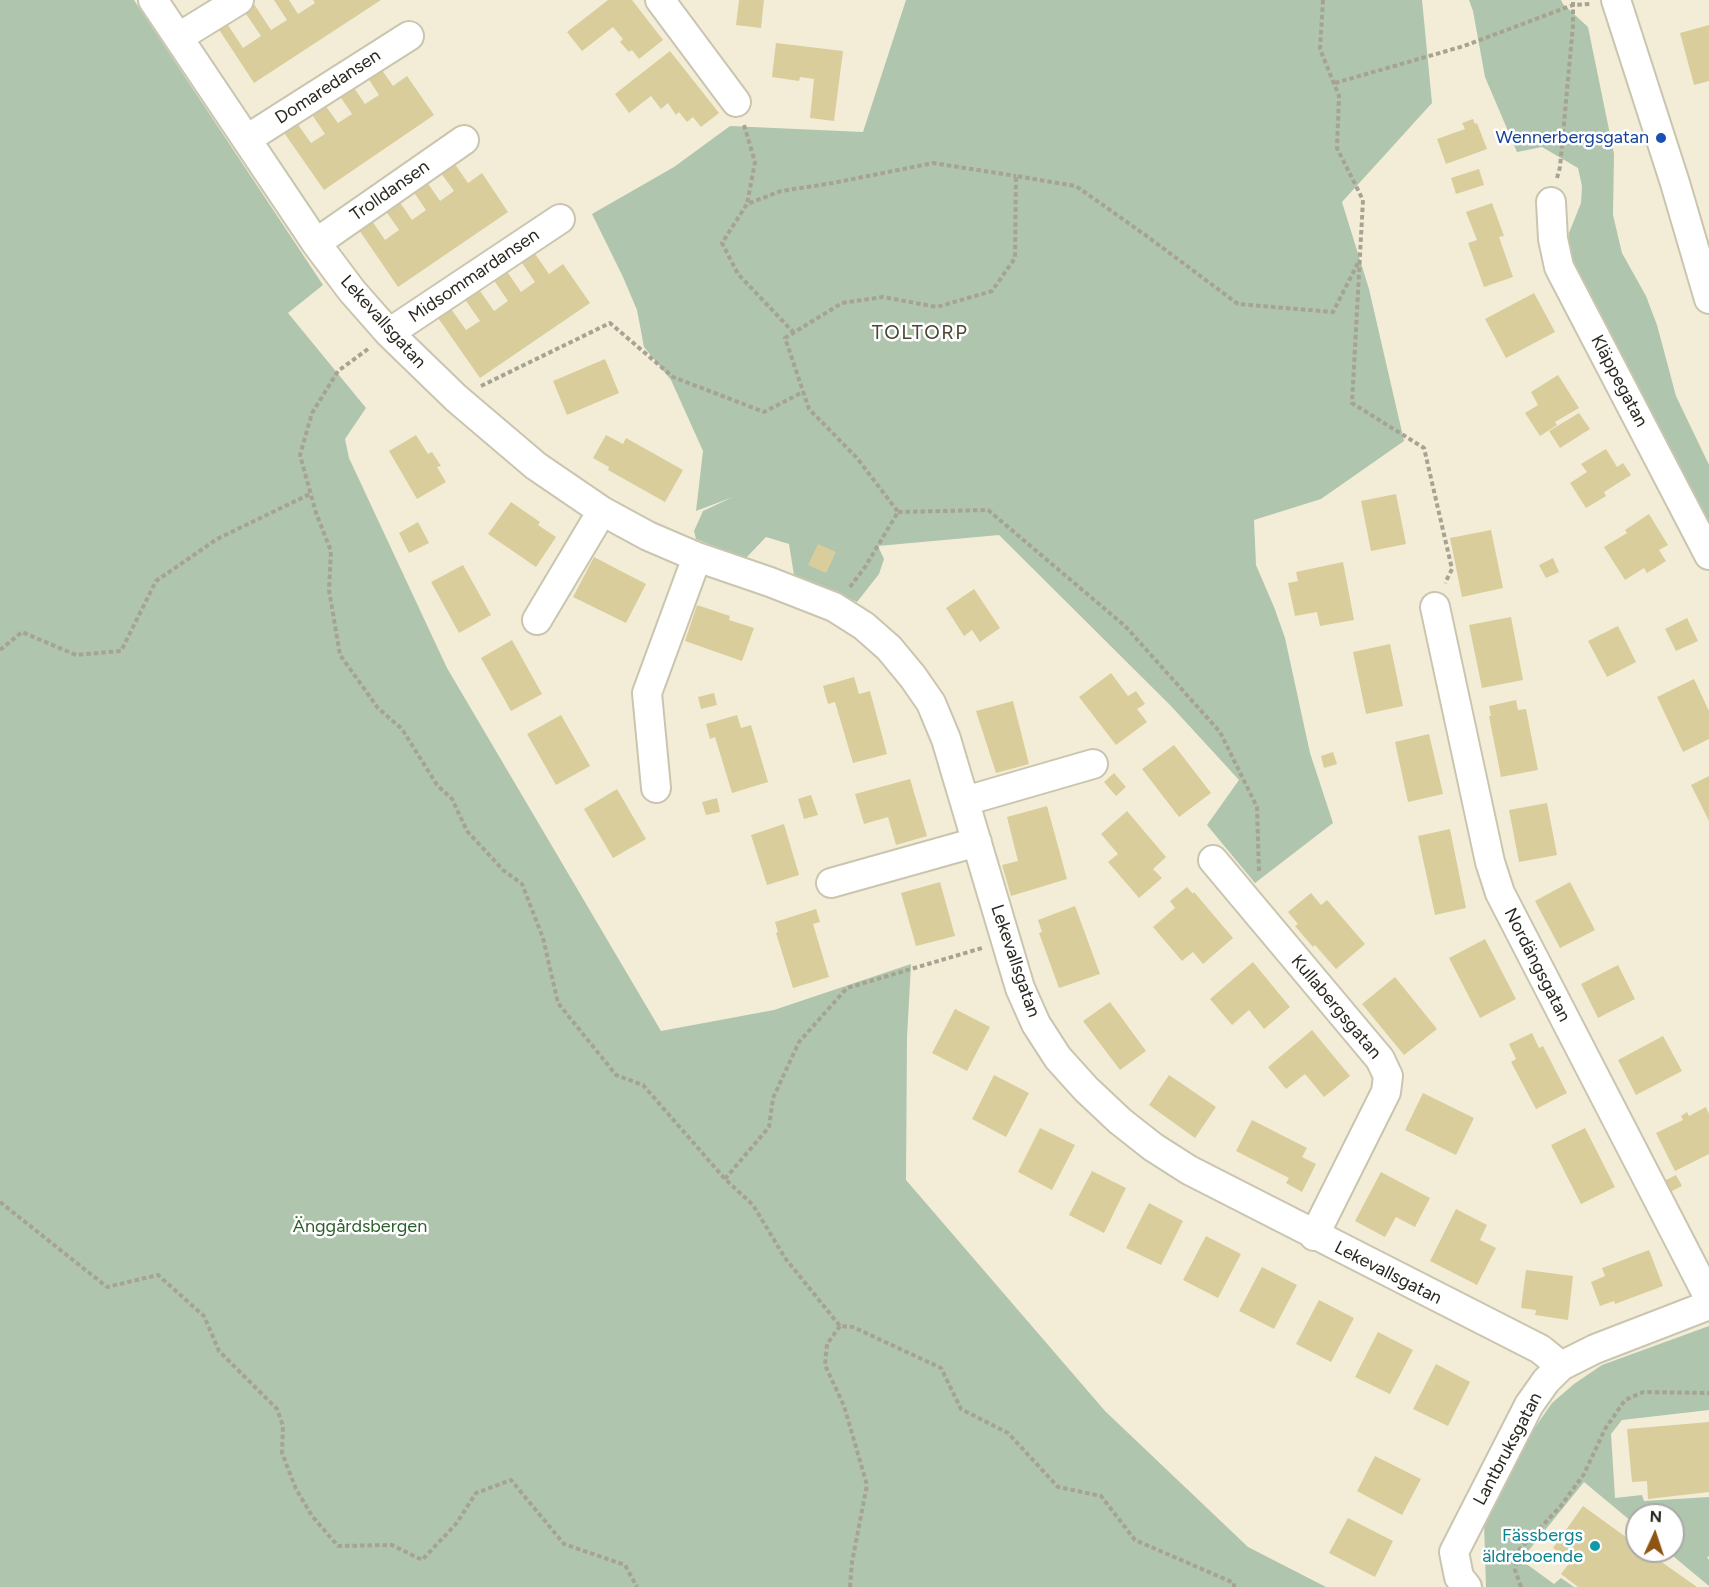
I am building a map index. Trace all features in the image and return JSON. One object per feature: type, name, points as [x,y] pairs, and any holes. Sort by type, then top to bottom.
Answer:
[{"type":"street","name":"Lekevallsgatan","points":[[153,0],[316,243],[352,291],[389,333],[456,398],[536,466],[602,511],[648,536],[697,557],[834,607],[864,626],[889,648],[913,677],[931,704],[946,739],[1005,941],[1020,988],[1036,1024],[1059,1058],[1086,1089],[1120,1121],[1153,1147],[1180,1164],[1314,1236],[1540,1349],[1561,1366]]},
{"type":"street","points":[[179,37],[239,0]]},
{"type":"street","points":[[660,0],[736,102]]},
{"type":"street","points":[[1616,0],[1676,183],[1709,299]]},
{"type":"street","name":"Domaredansen","points":[[247,139],[409,36]]},
{"type":"street","name":"Trolldansen","points":[[316,243],[464,140]]},
{"type":"street","name":"Kläppegatan","points":[[1551,202],[1553,239],[1559,267],[1709,555]]},
{"type":"street","name":"Midsommardansen","points":[[389,333],[560,219]]},
{"type":"street","points":[[537,620],[602,511]]},
{"type":"street","points":[[656,788],[647,693],[697,557]]},
{"type":"street","name":"Nordängsgatan","points":[[1435,607],[1490,862],[1500,893],[1709,1298]]},
{"type":"street","points":[[965,801],[1093,764]]},
{"type":"street","points":[[831,883],[977,842]]},
{"type":"street","name":"Kullabergsgatan","points":[[1213,860],[1380,1059],[1388,1076],[1386,1092],[1314,1236]]},
{"type":"street","name":"Lantbruksgatan","points":[[1467,1587],[1459,1577],[1454,1552],[1529,1406],[1546,1381],[1561,1366],[1595,1349],[1709,1305]]},
{"type":"path","points":[[1323,0],[1320,49],[1340,96],[1337,148],[1363,200],[1352,403],[1424,448],[1452,569],[1435,607]]},
{"type":"path","points":[[1335,83],[1464,46],[1573,2],[1573,26],[1560,166],[1551,202]]},
{"type":"path","points":[[736,102],[755,162],[747,204],[722,243],[738,274],[794,333]]},
{"type":"path","points":[[747,204],[781,191],[833,183],[933,162],[1076,186],[1238,304],[1333,312],[1359,261]]},
{"type":"path","points":[[898,512],[857,458],[808,409],[785,338],[842,303],[883,297],[937,307],[992,291],[1015,258],[1016,176]]},
{"type":"path","points":[[456,398],[610,323],[673,377],[764,412],[803,392]]},
{"type":"path","points":[[389,333],[338,371],[312,413],[300,455],[316,513],[331,551],[329,590],[340,655],[378,708],[402,729],[437,785],[452,799],[467,831],[503,870],[522,884],[543,938],[558,1003],[615,1075],[643,1085],[725,1179],[753,1205],[785,1258],[840,1326],[854,1328],[941,1368],[961,1409],[1008,1433],[1058,1487],[1101,1496],[1135,1540],[1234,1583],[1234,1587]]},
{"type":"path","points":[[0,650],[22,632],[76,655],[121,651],[156,581],[217,538],[312,493]]},
{"type":"path","points":[[898,512],[988,510],[1125,626],[1220,732],[1257,807],[1260,916]]},
{"type":"path","points":[[834,607],[865,567],[898,512]]},
{"type":"path","points":[[725,1179],[768,1127],[773,1098],[799,1042],[847,988],[1005,941]]},
{"type":"path","points":[[0,1202],[106,1287],[158,1275],[204,1316],[219,1351],[277,1409],[283,1426],[282,1453],[296,1489],[312,1516],[338,1546],[392,1545],[422,1560],[456,1524],[476,1493],[511,1480],[564,1544],[626,1565],[637,1587]]},
{"type":"path","points":[[840,1326],[827,1344],[825,1365],[844,1406],[867,1485],[852,1562],[850,1587]]},
{"type":"path","points":[[1521,1587],[1515,1570],[1519,1551],[1560,1507],[1584,1474],[1605,1429],[1625,1400],[1644,1392],[1709,1394]]},
{"type":"green space","name":"Änggårdsbergen","points":[[0,0],[134,0],[323,285],[288,313],[366,408],[345,439],[349,458],[447,668],[661,1031],[774,1010],[911,964],[907,1037],[906,1180],[1105,1411],[1248,1547],[1326,1587],[0,1587]]},
{"type":"green space","points":[[906,0],[1422,0],[1432,103],[1342,202],[1369,289],[1404,441],[1321,499],[1254,520],[1256,565],[1285,638],[1310,753],[1333,823],[1255,883],[1207,825],[1239,780],[1171,706],[999,535],[878,546],[884,559],[879,574],[857,602],[794,575],[789,544],[766,537],[745,559],[696,539],[694,531],[703,511],[733,497],[696,511],[703,451],[671,380],[644,347],[637,310],[592,214],[674,167],[730,126],[863,132]]},
{"type":"green space","points":[[1469,0],[1561,0],[1588,27],[1614,154],[1613,215],[1622,253],[1646,296],[1657,325],[1676,396],[1709,465],[1709,530],[1579,279],[1569,254],[1569,233],[1581,203],[1582,186],[1578,168],[1542,147],[1517,152],[1485,77]]},
{"type":"green space","points":[[1709,1326],[1709,1410],[1622,1420],[1611,1434],[1615,1498],[1642,1495],[1644,1501],[1709,1497],[1709,1556],[1707,1557],[1709,1586],[1681,1563],[1685,1563],[1685,1503],[1625,1503],[1625,1516],[1584,1482],[1521,1560],[1554,1584],[1561,1578],[1574,1587],[1486,1587],[1484,1522],[1534,1429],[1552,1403],[1574,1384],[1602,1365]]},
{"type":"building","points":[[274,0],[289,0],[298,14],[315,3],[313,0],[381,0],[254,83],[218,28],[226,22],[243,48],[261,36],[244,11],[254,4],[271,30],[287,20]]},
{"type":"building","points":[[608,0],[632,0],[663,40],[639,59],[632,50],[629,52],[620,42],[623,39],[613,27],[582,51],[567,32]]},
{"type":"building","points":[[739,0],[764,0],[761,28],[736,25]]},
{"type":"building","points":[[1709,25],[1709,81],[1694,85],[1680,33]]},
{"type":"building","points":[[776,43],[843,51],[834,121],[810,118],[814,79],[800,77],[799,81],[772,77]]},
{"type":"building","points":[[670,51],[719,113],[701,127],[693,117],[687,122],[679,112],[676,115],[668,103],[661,109],[651,96],[629,113],[615,94]]},
{"type":"building","points":[[377,63],[393,86],[407,76],[434,115],[324,190],[280,127],[294,119],[311,143],[325,134],[309,110],[322,101],[338,123],[352,114],[337,92],[350,82],[365,104],[379,95],[364,72]]},
{"type":"building","points":[[1473,119],[1475,124],[1477,123],[1487,149],[1446,164],[1437,139],[1465,129],[1462,123]]},
{"type":"building","points":[[452,160],[468,183],[482,173],[508,212],[398,287],[355,224],[368,215],[385,240],[399,230],[383,207],[397,198],[412,220],[426,210],[411,188],[425,179],[440,201],[454,191],[438,169]]},
{"type":"building","points":[[1479,169],[1484,185],[1456,194],[1451,178]]},
{"type":"building","points":[[1492,203],[1504,236],[1499,237],[1513,277],[1484,287],[1468,243],[1477,240],[1466,212]]},
{"type":"building","points":[[533,251],[549,274],[563,264],[590,303],[480,378],[436,315],[449,306],[466,330],[480,321],[464,298],[478,288],[494,311],[508,301],[493,279],[506,270],[521,292],[535,282],[520,260]]},
{"type":"building","points":[[1534,293],[1555,332],[1506,358],[1485,319]]},
{"type":"building","points":[[605,359],[619,393],[567,415],[553,381]]},
{"type":"building","points":[[1558,375],[1579,408],[1555,422],[1557,425],[1540,436],[1525,413],[1538,405],[1531,392]]},
{"type":"building","points":[[1579,413],[1590,429],[1560,448],[1549,431]]},
{"type":"building","points":[[416,435],[428,454],[432,452],[441,466],[437,467],[446,482],[417,499],[389,451]]},
{"type":"building","points":[[606,435],[623,444],[626,438],[683,470],[665,502],[608,470],[609,467],[593,458]]},
{"type":"building","points":[[1606,449],[1617,467],[1623,463],[1631,475],[1604,492],[1606,496],[1586,508],[1570,483],[1587,472],[1581,464]]},
{"type":"building","points":[[1396,494],[1406,544],[1371,551],[1361,501]]},
{"type":"building","points":[[511,502],[540,522],[538,525],[556,537],[536,567],[488,534]]},
{"type":"building","points":[[1649,514],[1668,545],[1659,550],[1666,561],[1647,573],[1644,568],[1625,580],[1604,547],[1627,533],[1625,530]]},
{"type":"building","points":[[418,522],[429,543],[409,553],[399,533]]},
{"type":"building","points":[[1491,530],[1503,588],[1462,597],[1450,538]]},
{"type":"building","points":[[818,544],[836,552],[826,573],[808,565]]},
{"type":"building","points":[[594,557],[646,584],[626,623],[573,597]]},
{"type":"building","points":[[1553,558],[1559,572],[1546,578],[1539,565]]},
{"type":"building","points":[[1343,562],[1354,620],[1320,626],[1317,612],[1295,616],[1288,583],[1298,581],[1296,572]]},
{"type":"building","points":[[463,565],[491,615],[459,633],[431,582]]},
{"type":"building","points":[[974,589],[1000,628],[980,642],[972,630],[964,636],[946,608]]},
{"type":"building","points":[[697,605],[730,616],[729,620],[754,628],[742,661],[685,641]]},
{"type":"building","points":[[1511,617],[1523,680],[1482,688],[1469,625]]},
{"type":"building","points":[[1687,618],[1698,641],[1676,651],[1665,629]]},
{"type":"building","points":[[1618,626],[1636,662],[1607,677],[1588,641]]},
{"type":"building","points":[[512,640],[542,694],[511,711],[481,658]]},
{"type":"building","points":[[1390,644],[1403,706],[1366,714],[1353,652]]},
{"type":"building","points":[[1111,673],[1128,696],[1136,691],[1145,704],[1137,709],[1147,722],[1116,745],[1079,697]]},
{"type":"building","points":[[854,677],[859,694],[870,691],[887,754],[853,763],[835,702],[828,704],[823,686]]},
{"type":"building","points":[[1694,679],[1709,711],[1709,739],[1683,752],[1657,697]]},
{"type":"building","points":[[714,693],[717,705],[701,709],[698,697]]},
{"type":"building","points":[[1516,700],[1518,710],[1526,709],[1538,770],[1501,777],[1489,706]]},
{"type":"building","points":[[1013,701],[1029,764],[996,773],[976,711]]},
{"type":"building","points":[[561,715],[590,766],[556,785],[527,734]]},
{"type":"building","points":[[737,715],[741,728],[751,725],[768,782],[732,793],[715,737],[710,739],[706,724]]},
{"type":"building","points":[[1429,734],[1443,794],[1408,802],[1395,742]]},
{"type":"building","points":[[1174,745],[1211,793],[1179,817],[1142,769]]},
{"type":"building","points":[[1333,752],[1337,764],[1324,768],[1321,756]]},
{"type":"building","points":[[1114,773],[1126,787],[1116,796],[1104,782]]},
{"type":"building","points":[[1709,776],[1709,821],[1691,785]]},
{"type":"building","points":[[910,779],[927,836],[896,845],[888,817],[864,824],[855,794]]},
{"type":"building","points":[[617,789],[646,839],[613,858],[584,809]]},
{"type":"building","points":[[811,795],[818,815],[804,819],[798,799]]},
{"type":"building","points":[[717,798],[720,812],[706,815],[702,802]]},
{"type":"building","points":[[1547,803],[1557,855],[1519,862],[1509,810]]},
{"type":"building","points":[[1047,806],[1067,879],[1011,896],[1002,865],[1018,861],[1007,817]]},
{"type":"building","points":[[1127,811],[1166,857],[1153,869],[1162,878],[1139,898],[1108,862],[1118,854],[1101,834]]},
{"type":"building","points":[[784,824],[799,875],[767,885],[751,835]]},
{"type":"building","points":[[1450,829],[1466,908],[1435,915],[1418,836]]},
{"type":"building","points":[[940,882],[955,936],[916,946],[901,893]]},
{"type":"building","points":[[1570,882],[1595,930],[1560,948],[1535,901]]},
{"type":"building","points":[[1187,887],[1193,894],[1194,892],[1233,938],[1203,964],[1193,952],[1182,961],[1153,927],[1175,908],[1170,901]]},
{"type":"building","points":[[1311,893],[1321,905],[1327,900],[1365,944],[1336,969],[1295,926],[1298,924],[1288,912]]},
{"type":"building","points":[[1075,906],[1100,974],[1059,988],[1039,933],[1042,932],[1038,920]]},
{"type":"building","points":[[816,909],[820,922],[813,924],[829,977],[793,988],[776,933],[778,932],[775,922]]},
{"type":"building","points":[[1485,939],[1516,999],[1480,1018],[1449,958]]},
{"type":"building","points":[[1253,962],[1290,1007],[1264,1029],[1249,1010],[1232,1025],[1210,999]]},
{"type":"building","points":[[1618,965],[1635,999],[1598,1018],[1581,984]]},
{"type":"building","points":[[1395,977],[1437,1029],[1404,1055],[1362,1004]]},
{"type":"building","points":[[1110,1002],[1146,1051],[1120,1070],[1083,1021]]},
{"type":"building","points":[[955,1009],[990,1027],[967,1071],[932,1053]]},
{"type":"building","points":[[1312,1030],[1350,1076],[1324,1097],[1305,1074],[1286,1089],[1268,1067]]},
{"type":"building","points":[[1532,1033],[1539,1048],[1543,1046],[1567,1093],[1536,1109],[1511,1062],[1516,1059],[1509,1044]]},
{"type":"building","points":[[1663,1036],[1682,1071],[1636,1095],[1618,1060]]},
{"type":"building","points":[[994,1075],[1029,1093],[1006,1137],[972,1119]]},
{"type":"building","points":[[1169,1075],[1216,1107],[1195,1138],[1149,1105]]},
{"type":"building","points":[[1423,1093],[1474,1118],[1456,1155],[1405,1130]]},
{"type":"building","points":[[1706,1107],[1709,1114],[1709,1154],[1675,1171],[1656,1133],[1683,1120],[1681,1116],[1687,1112],[1689,1116]]},
{"type":"building","points":[[1252,1120],[1307,1148],[1302,1157],[1316,1164],[1302,1192],[1286,1183],[1289,1178],[1236,1151]]},
{"type":"building","points":[[1040,1128],[1075,1145],[1052,1190],[1018,1172]]},
{"type":"building","points":[[1585,1128],[1615,1187],[1581,1204],[1551,1145]]},
{"type":"building","points":[[1092,1171],[1126,1188],[1104,1233],[1069,1215]]},
{"type":"building","points":[[1381,1172],[1430,1198],[1415,1227],[1396,1217],[1385,1237],[1355,1221]]},
{"type":"building","points":[[1676,1175],[1682,1186],[1670,1192],[1664,1181]]},
{"type":"building","points":[[1149,1203],[1183,1221],[1161,1265],[1126,1248]]},
{"type":"building","points":[[1456,1209],[1487,1225],[1480,1240],[1496,1248],[1477,1285],[1430,1261]]},
{"type":"building","points":[[1206,1236],[1241,1254],[1218,1298],[1183,1280]]},
{"type":"building","points":[[1649,1250],[1663,1286],[1615,1304],[1614,1301],[1600,1306],[1591,1282],[1605,1276],[1602,1268]]},
{"type":"building","points":[[1262,1267],[1297,1285],[1274,1329],[1239,1311]]},
{"type":"building","points":[[1526,1270],[1573,1276],[1568,1320],[1535,1315],[1536,1310],[1521,1308]]},
{"type":"building","points":[[1319,1300],[1354,1318],[1331,1362],[1296,1344]]},
{"type":"building","points":[[1378,1332],[1413,1350],[1390,1394],[1355,1377]]},
{"type":"building","points":[[1436,1364],[1470,1382],[1448,1426],[1413,1409]]},
{"type":"building","points":[[1709,1422],[1709,1492],[1648,1499],[1647,1481],[1632,1482],[1627,1429]]},
{"type":"building","points":[[1375,1456],[1421,1479],[1402,1515],[1357,1491]]},
{"type":"building","name":"Fässbergs äldreboende","points":[[1583,1506],[1625,1536],[1625,1563],[1663,1563],[1697,1587],[1578,1587],[1561,1574],[1571,1561],[1553,1548]]},
{"type":"building","points":[[1348,1518],[1393,1541],[1375,1577],[1329,1553]]},
{"type":"place","name":"Wennerbergsgatan","points":[[1661,138]]},
{"type":"place","name":"Fässbergs äldreboende","points":[[1595,1546]]},
{"type":"district","name":"TOLTORP","points":[[920,333]]}]
